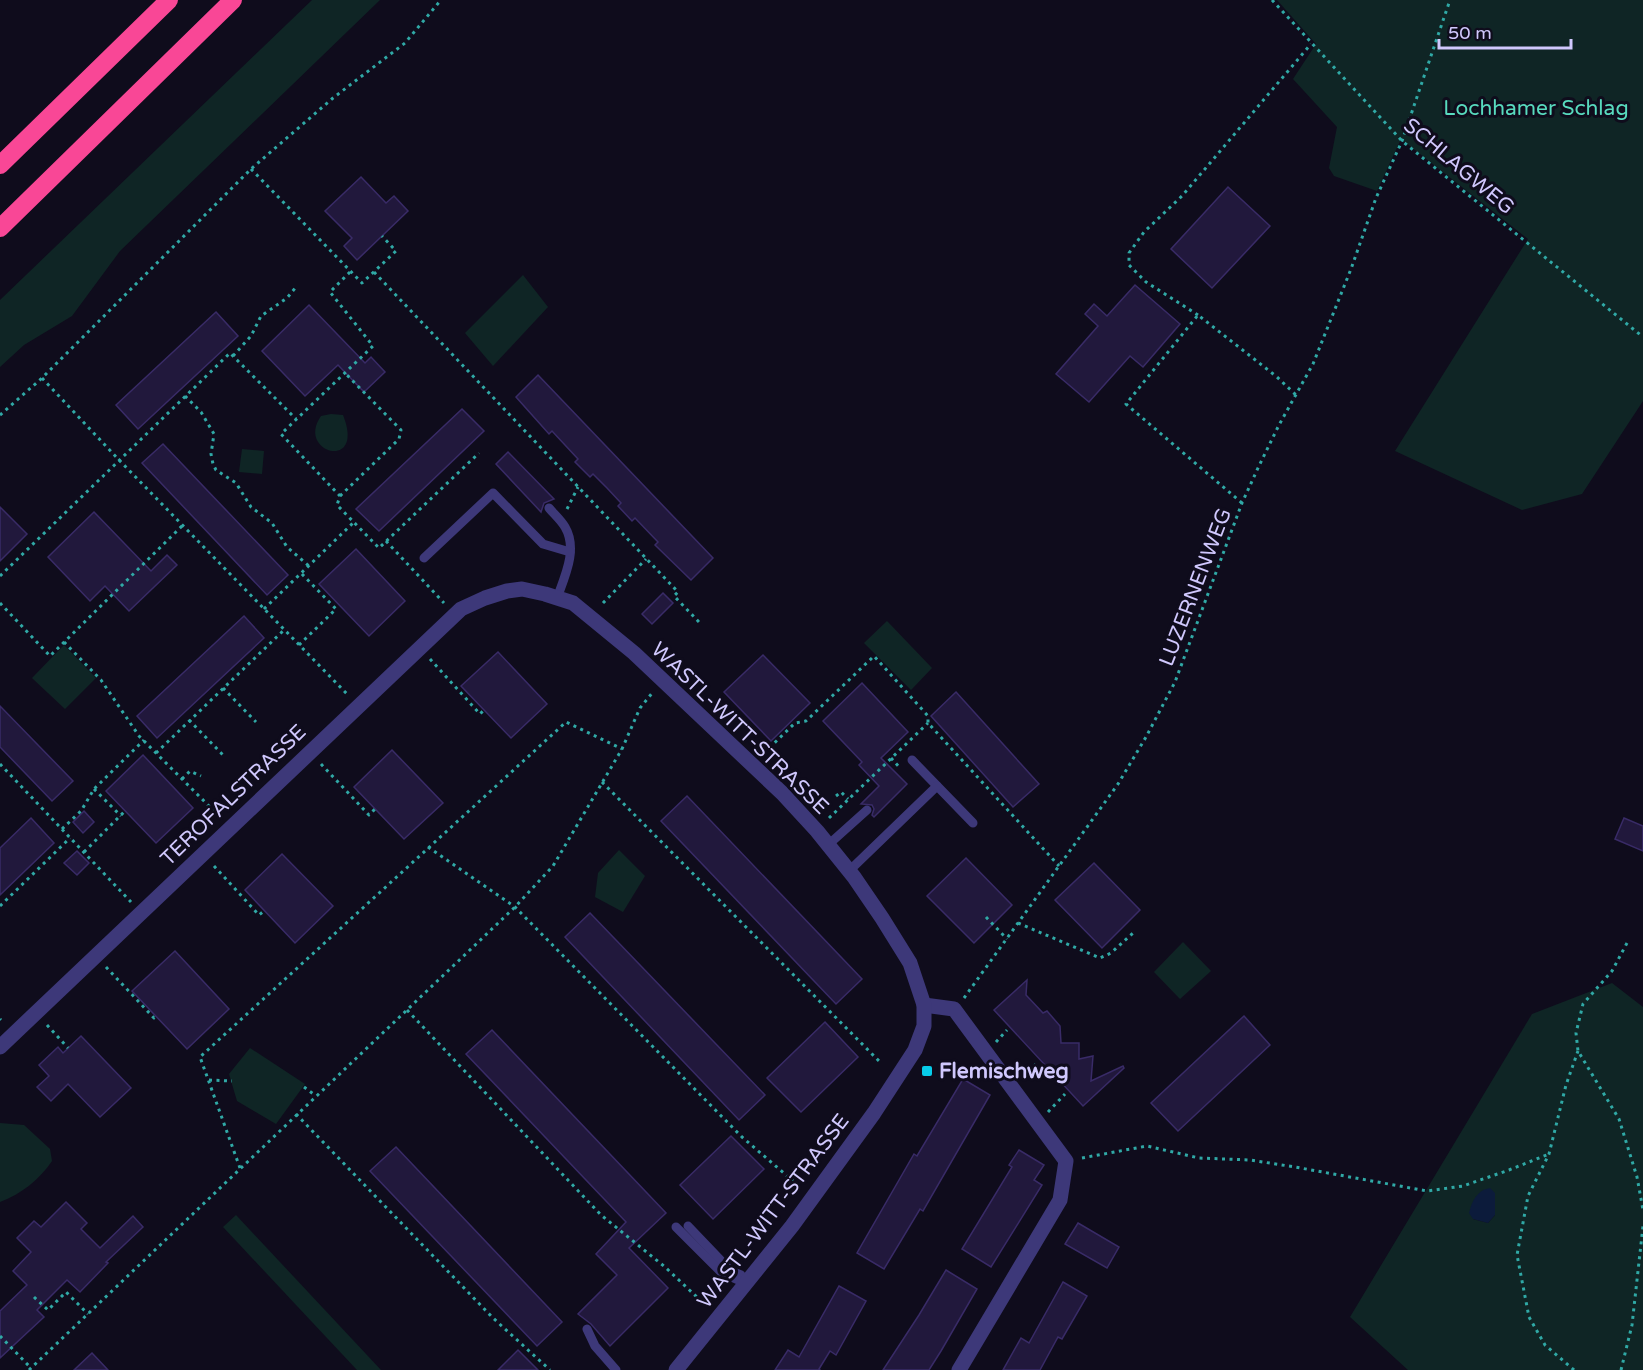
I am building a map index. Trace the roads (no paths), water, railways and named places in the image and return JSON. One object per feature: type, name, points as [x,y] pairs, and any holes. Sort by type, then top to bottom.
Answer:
[{"type":"highway","points":[[0,165],[169,0]]},
{"type":"highway","points":[[0,228],[233,0]]},
{"type":"street","name":"WASTL-WITT-STRASSE","points":[[507,591],[522,589],[573,603],[663,681],[782,793],[828,844],[882,918],[910,963],[924,1005],[924,1026],[908,1062],[837,1165],[749,1281],[676,1370]]},
{"type":"street","name":"TEROFALSTRASSE","points":[[0,1047],[454,615],[461,609],[507,591]]},
{"type":"street","points":[[924,1005],[954,1009],[1066,1161],[1060,1200],[959,1370]]},
{"type":"lane","points":[[424,558],[493,493],[543,544],[570,552]]},
{"type":"lane","points":[[549,508],[566,527],[570,552],[568,566],[557,598]]},
{"type":"lane","points":[[912,760],[973,823]]},
{"type":"lane","points":[[849,871],[937,786]]},
{"type":"lane","points":[[828,844],[867,810]]},
{"type":"lane","points":[[688,1226],[731,1271],[749,1281]]},
{"type":"lane","points":[[676,1227],[722,1273],[749,1281]]},
{"type":"lane","points":[[587,1329],[595,1346],[616,1370]]},
{"type":"water","points":[[1490,1188],[1495,1193],[1495,1215],[1488,1223],[1473,1219],[1469,1213],[1474,1200],[1482,1191]]},
{"type":"place","name":"Flemischweg","points":[[927,1071]]},
{"type":"park label","name":"Lochhamer Schlag","points":[[1536,108]]}]
